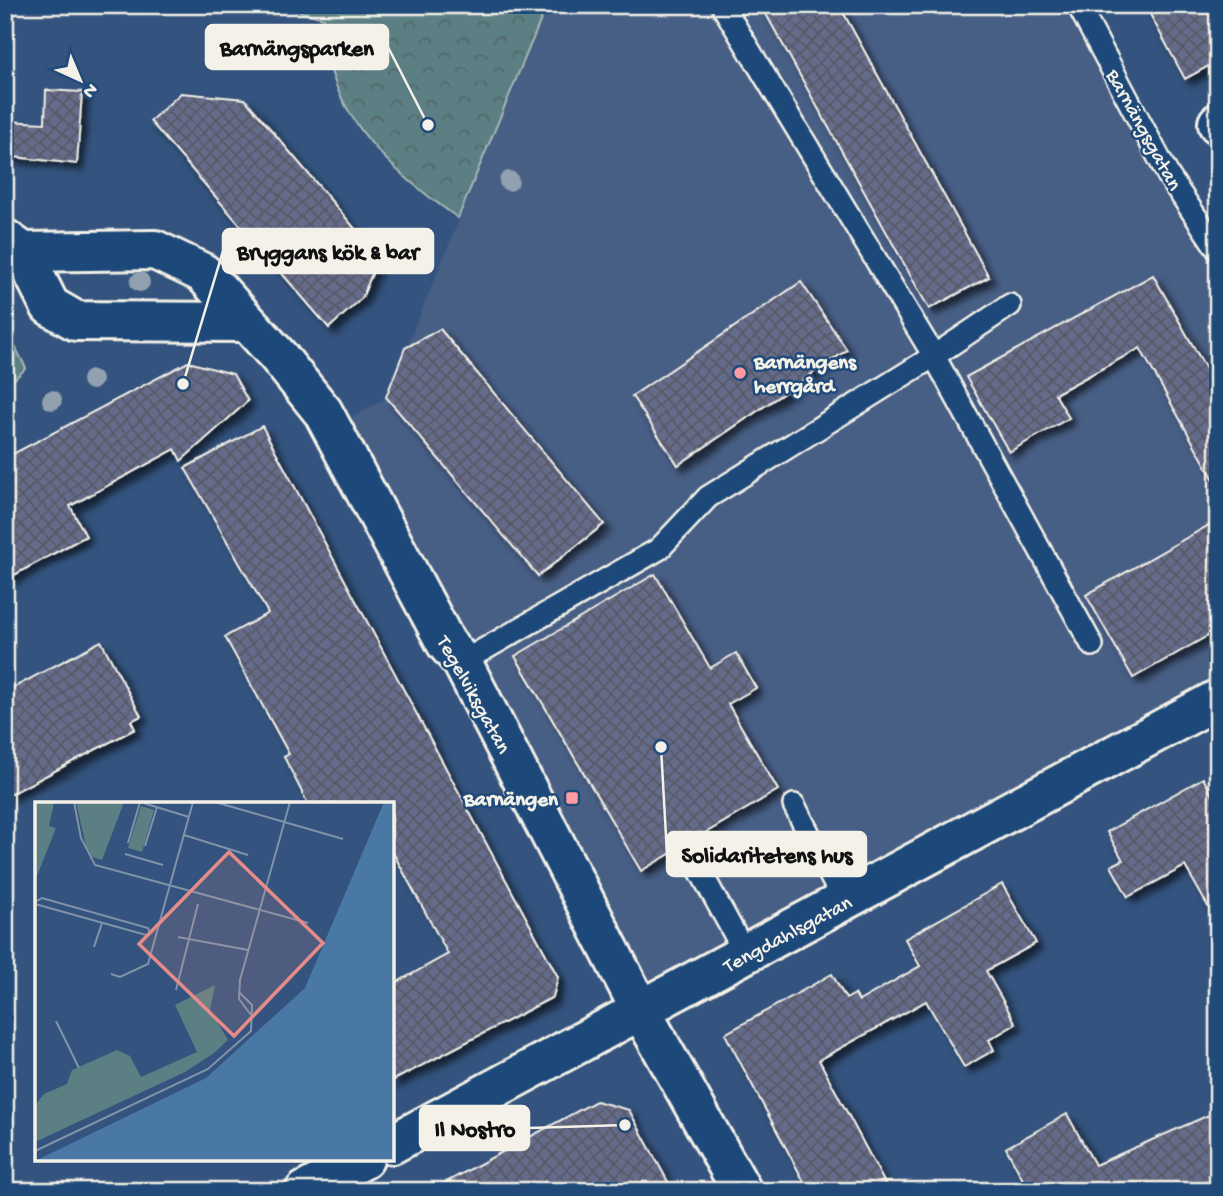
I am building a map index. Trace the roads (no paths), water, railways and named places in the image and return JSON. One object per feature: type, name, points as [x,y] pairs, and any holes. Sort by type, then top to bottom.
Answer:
[{"type":"street","name":"Tegelviksgatan","points":[[14,245],[50,306],[76,321],[246,322]]},
{"type":"street","name":"Tegelviksgatan","points":[[14,245],[155,250],[203,273],[323,412],[446,643],[462,663],[641,1011],[742,1191]]},
{"type":"street","name":"Tengdahlsgatan","points":[[394,1143],[1218,699]]},
{"type":"street","points":[[305,1191],[360,1161]]},
{"type":"lane","points":[[722,5],[934,356],[1091,645]]},
{"type":"lane","name":"Barnängsgatan","points":[[1078,5],[1168,175],[1218,250]]},
{"type":"lane","points":[[462,663],[659,549],[708,497],[934,356],[1010,305]]},
{"type":"lane","points":[[794,805],[844,902]]},
{"type":"lane","points":[[698,867],[746,955]]},
{"type":"place","name":"Barnängsparken","points":[[428,125]]},
{"type":"place","name":"Barnängens herrgård","points":[[740,373]]},
{"type":"place","name":"Bryggans kök & bar","points":[[183,384]]},
{"type":"place","name":"Solidaritetens hus","points":[[661,747]]},
{"type":"place","name":"Barnängen","points":[[572,798]]},
{"type":"place","name":"Il Nostro","points":[[625,1125]]}]
